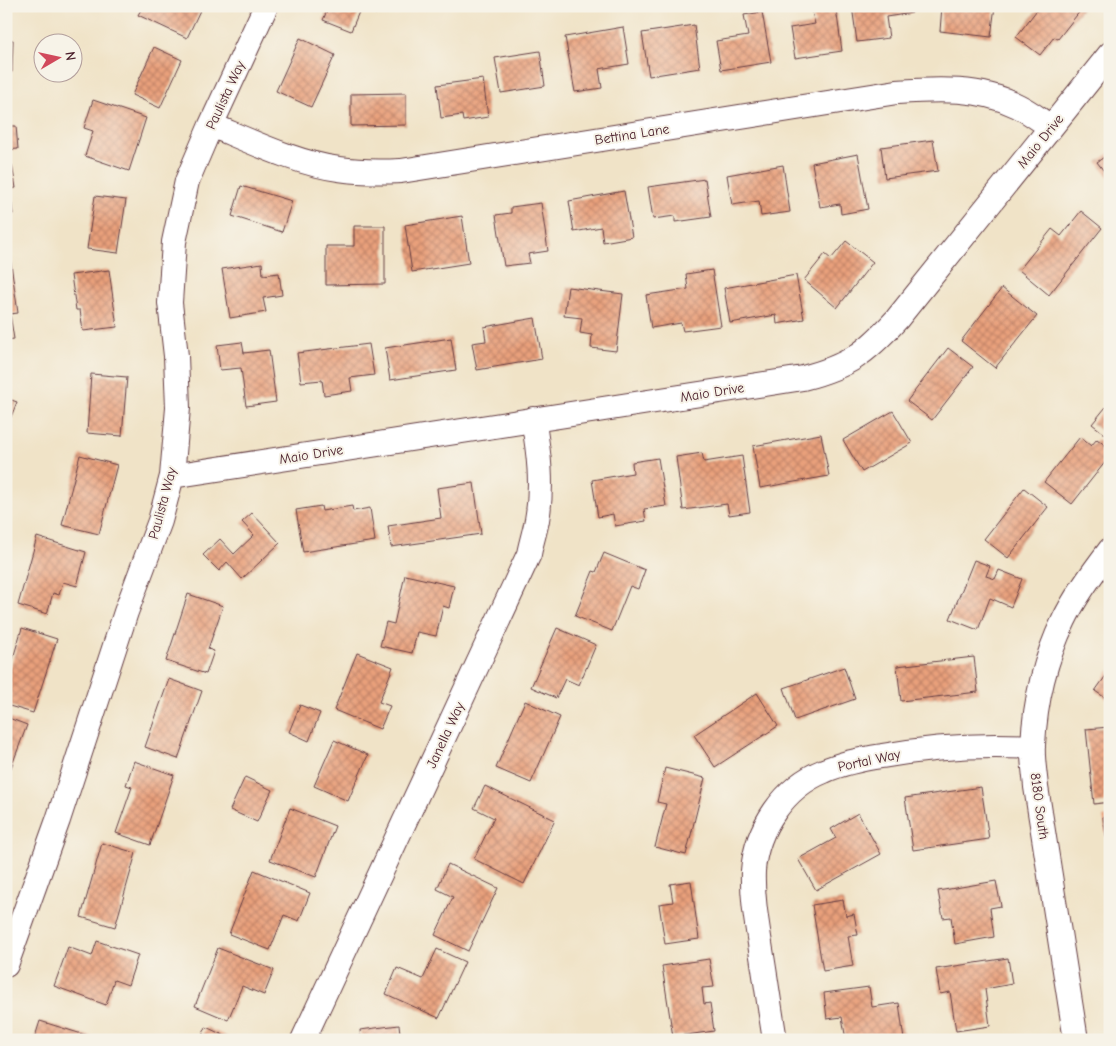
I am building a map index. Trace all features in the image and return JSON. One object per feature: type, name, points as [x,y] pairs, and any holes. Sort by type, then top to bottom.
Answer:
[{"type":"street","name":"Paulista Way","points":[[6,965],[58,820],[126,612],[160,521],[172,476],[178,408],[176,356],[170,303],[174,242],[187,181],[266,6]]},
{"type":"street","name":"Maio Drive","points":[[172,476],[803,378],[831,371],[856,358],[878,340],[897,319],[1110,54]]},
{"type":"street","name":"Bettina Lane","points":[[211,125],[306,162],[338,169],[369,172],[401,171],[897,92],[931,89],[962,91],[991,96],[1018,106],[1051,127]]},
{"type":"street","name":"Janella Way","points":[[303,1040],[529,554],[538,520],[540,487],[540,454],[533,419]]},
{"type":"street","name":"8180 South","points":[[1076,1040],[1036,787],[1033,747],[1037,705],[1047,661],[1064,619],[1087,581],[1110,550]]},
{"type":"street","name":"Portal Way","points":[[775,1040],[754,906],[753,870],[761,835],[775,809],[792,791],[822,771],[856,760],[941,747],[997,745],[1033,747]]},
{"type":"building","points":[[143,6],[202,6],[187,38],[138,15]]},
{"type":"building","points":[[329,6],[379,6],[376,14],[361,7],[351,31],[323,20]]},
{"type":"building","points":[[852,6],[911,6],[912,13],[886,17],[889,38],[857,42]]},
{"type":"building","points":[[942,6],[995,6],[991,37],[940,31]]},
{"type":"building","points":[[1040,6],[1084,6],[1058,39],[1054,37],[1040,55],[1016,37]]},
{"type":"building","points":[[836,8],[842,51],[795,58],[790,28],[815,24],[812,12]]},
{"type":"building","points":[[762,12],[771,62],[721,70],[716,41],[748,36],[744,15]]},
{"type":"building","points":[[694,25],[700,68],[649,76],[642,33]]},
{"type":"building","points":[[623,27],[629,64],[599,69],[602,88],[575,92],[565,37]]},
{"type":"building","points":[[300,38],[335,55],[311,107],[276,91]]},
{"type":"building","points":[[6,40],[13,40],[12,72],[6,72]]},
{"type":"building","points":[[154,47],[182,60],[160,108],[132,95]]},
{"type":"building","points":[[540,51],[545,86],[501,93],[495,58]]},
{"type":"building","points":[[483,79],[488,117],[463,121],[462,115],[441,118],[437,85]]},
{"type":"building","points":[[6,85],[8,85],[11,126],[16,126],[18,149],[6,150]]},
{"type":"building","points":[[406,93],[406,125],[351,126],[351,94]]},
{"type":"building","points":[[93,100],[146,118],[129,171],[85,156],[93,131],[84,128]]},
{"type":"building","points":[[933,140],[938,171],[885,178],[881,147]]},
{"type":"building","points":[[1110,153],[1110,179],[1097,162]]},
{"type":"building","points":[[858,154],[868,209],[841,214],[840,204],[820,207],[812,163]]},
{"type":"building","points":[[12,165],[16,188],[10,189],[13,214],[6,215],[6,166]]},
{"type":"building","points":[[783,165],[790,212],[761,216],[759,201],[732,205],[727,175]]},
{"type":"building","points":[[705,179],[711,217],[675,222],[675,216],[653,219],[648,187]]},
{"type":"building","points":[[241,186],[292,201],[282,232],[232,216]]},
{"type":"building","points":[[624,191],[632,237],[603,242],[601,227],[574,232],[569,201]]},
{"type":"building","points":[[95,196],[126,200],[118,253],[87,249]]},
{"type":"building","points":[[541,203],[548,251],[528,254],[530,263],[504,266],[496,215],[511,213],[511,207]]},
{"type":"building","points":[[1081,211],[1102,228],[1049,295],[1019,270],[1052,229],[1061,236]]},
{"type":"building","points":[[462,216],[469,263],[412,272],[405,225]]},
{"type":"building","points":[[354,226],[385,226],[385,284],[326,285],[326,246],[354,246]]},
{"type":"building","points":[[846,241],[873,262],[837,308],[804,280],[825,254],[831,259]]},
{"type":"building","points":[[10,257],[18,313],[10,314],[14,339],[6,340],[6,258]]},
{"type":"building","points":[[262,263],[263,275],[279,273],[282,295],[263,298],[266,312],[230,318],[222,269]]},
{"type":"building","points":[[109,270],[117,327],[83,331],[80,310],[76,310],[71,275]]},
{"type":"building","points":[[712,270],[721,326],[683,331],[681,323],[651,328],[646,295],[688,289],[686,274]]},
{"type":"building","points":[[796,275],[804,319],[777,324],[776,315],[730,323],[724,288]]},
{"type":"building","points":[[568,287],[623,294],[616,351],[591,348],[592,335],[580,333],[582,318],[564,316]]},
{"type":"building","points":[[1002,288],[1037,316],[995,368],[961,341]]},
{"type":"building","points":[[535,318],[542,359],[477,370],[472,343],[486,341],[484,327]]},
{"type":"building","points":[[451,338],[456,370],[390,380],[385,348]]},
{"type":"building","points":[[242,342],[244,353],[269,350],[276,402],[246,406],[241,368],[220,370],[217,345]]},
{"type":"building","points":[[369,344],[374,375],[350,378],[352,391],[324,395],[322,380],[301,382],[297,353]]},
{"type":"building","points":[[948,348],[973,367],[932,420],[907,401]]},
{"type":"building","points":[[91,374],[127,377],[122,436],[87,433]]},
{"type":"building","points":[[6,398],[17,402],[6,429]]},
{"type":"building","points":[[1110,402],[1110,438],[1092,424]]},
{"type":"building","points":[[893,411],[912,443],[862,472],[843,440]]},
{"type":"building","points":[[821,434],[829,476],[760,488],[753,446]]},
{"type":"building","points":[[1080,437],[1091,446],[1097,439],[1110,449],[1110,456],[1072,504],[1044,482]]},
{"type":"building","points":[[702,453],[704,462],[742,456],[750,512],[729,515],[727,504],[683,510],[676,457]]},
{"type":"building","points":[[80,455],[117,465],[99,534],[62,525]]},
{"type":"building","points":[[658,458],[666,506],[644,509],[646,521],[615,526],[613,514],[598,517],[592,480],[633,473],[632,462]]},
{"type":"building","points":[[474,483],[481,534],[391,547],[388,526],[441,518],[437,488]]},
{"type":"building","points":[[1024,488],[1048,507],[1008,558],[984,539]]},
{"type":"building","points":[[321,506],[322,511],[352,506],[353,511],[370,508],[375,541],[303,552],[296,510]]},
{"type":"building","points":[[252,513],[280,543],[242,579],[227,562],[219,571],[203,555],[220,539],[234,554],[254,535],[242,522]]},
{"type":"building","points":[[37,537],[86,552],[77,586],[63,582],[59,595],[53,593],[47,614],[18,605]]},
{"type":"building","points":[[604,553],[645,570],[638,589],[630,586],[612,631],[575,616],[593,571],[596,572]]},
{"type":"building","points":[[974,560],[990,566],[986,576],[995,579],[999,570],[1022,579],[1011,607],[990,598],[978,630],[950,619]]},
{"type":"building","points":[[405,575],[454,586],[449,608],[443,606],[436,636],[417,632],[412,653],[380,646],[386,622],[394,624]]},
{"type":"building","points":[[188,594],[223,606],[208,649],[214,651],[206,674],[166,661]]},
{"type":"building","points":[[22,628],[57,639],[33,713],[6,705],[6,682]]},
{"type":"building","points":[[557,628],[596,645],[579,685],[565,679],[556,698],[531,687]]},
{"type":"building","points":[[357,653],[393,667],[379,702],[390,706],[380,729],[334,710]]},
{"type":"building","points":[[974,657],[978,692],[901,701],[897,666]]},
{"type":"building","points":[[844,667],[855,699],[795,720],[784,688]]},
{"type":"building","points":[[1110,670],[1110,701],[1095,691]]},
{"type":"building","points":[[169,679],[202,691],[178,759],[145,747]]},
{"type":"building","points":[[757,693],[778,726],[715,767],[694,735]]},
{"type":"building","points":[[525,701],[560,717],[531,783],[496,768]]},
{"type":"building","points":[[300,705],[320,713],[309,741],[289,732]]},
{"type":"building","points":[[6,717],[27,725],[6,781]]},
{"type":"building","points":[[1110,727],[1110,802],[1094,804],[1086,729]]},
{"type":"building","points":[[334,740],[368,755],[348,801],[314,786]]},
{"type":"building","points":[[134,761],[174,775],[150,845],[116,833],[132,787],[126,785]]},
{"type":"building","points":[[665,768],[705,778],[686,855],[655,847],[666,804],[657,802]]},
{"type":"building","points":[[245,777],[272,790],[257,822],[230,810]]},
{"type":"building","points":[[485,786],[555,820],[524,884],[474,859],[494,818],[474,808]]},
{"type":"building","points":[[981,787],[989,839],[913,850],[905,798]]},
{"type":"building","points":[[290,808],[335,826],[316,877],[270,860]]},
{"type":"building","points":[[858,813],[881,854],[816,890],[798,859],[836,838],[831,829]]},
{"type":"building","points":[[1110,816],[1110,853],[1109,853],[1103,817]]},
{"type":"building","points":[[102,843],[136,853],[115,927],[81,917]]},
{"type":"building","points":[[448,864],[498,888],[468,951],[435,935],[453,897],[437,889]]},
{"type":"building","points":[[254,870],[310,893],[299,921],[284,915],[270,950],[229,934]]},
{"type":"building","points":[[1110,876],[1110,900],[1109,900],[1105,877]]},
{"type":"building","points":[[691,881],[699,939],[665,944],[659,904],[673,902],[670,884]]},
{"type":"building","points":[[996,881],[1001,906],[990,908],[994,937],[955,944],[951,917],[943,918],[938,891]]},
{"type":"building","points":[[843,900],[846,916],[854,914],[858,935],[848,936],[853,966],[823,971],[812,905]]},
{"type":"building","points":[[97,941],[138,955],[128,985],[114,980],[106,1005],[54,986],[68,947],[92,956]]},
{"type":"building","points":[[218,948],[274,970],[264,995],[242,986],[228,1020],[195,1006]]},
{"type":"building","points":[[437,949],[465,962],[439,1018],[386,994],[397,968],[423,979]]},
{"type":"building","points":[[1008,958],[1012,984],[985,989],[990,1026],[956,1031],[950,992],[940,994],[936,969]]},
{"type":"building","points":[[709,959],[714,987],[702,988],[704,1004],[710,1003],[714,1031],[673,1037],[662,966]]},
{"type":"building","points":[[869,987],[872,1007],[899,1003],[904,1040],[846,1040],[842,1017],[827,1019],[824,993]]},
{"type":"building","points":[[40,1021],[98,1039],[98,1040],[34,1040]]},
{"type":"building","points":[[399,1025],[401,1040],[361,1040],[360,1030]]},
{"type":"building","points":[[206,1027],[234,1040],[200,1040]]}]
